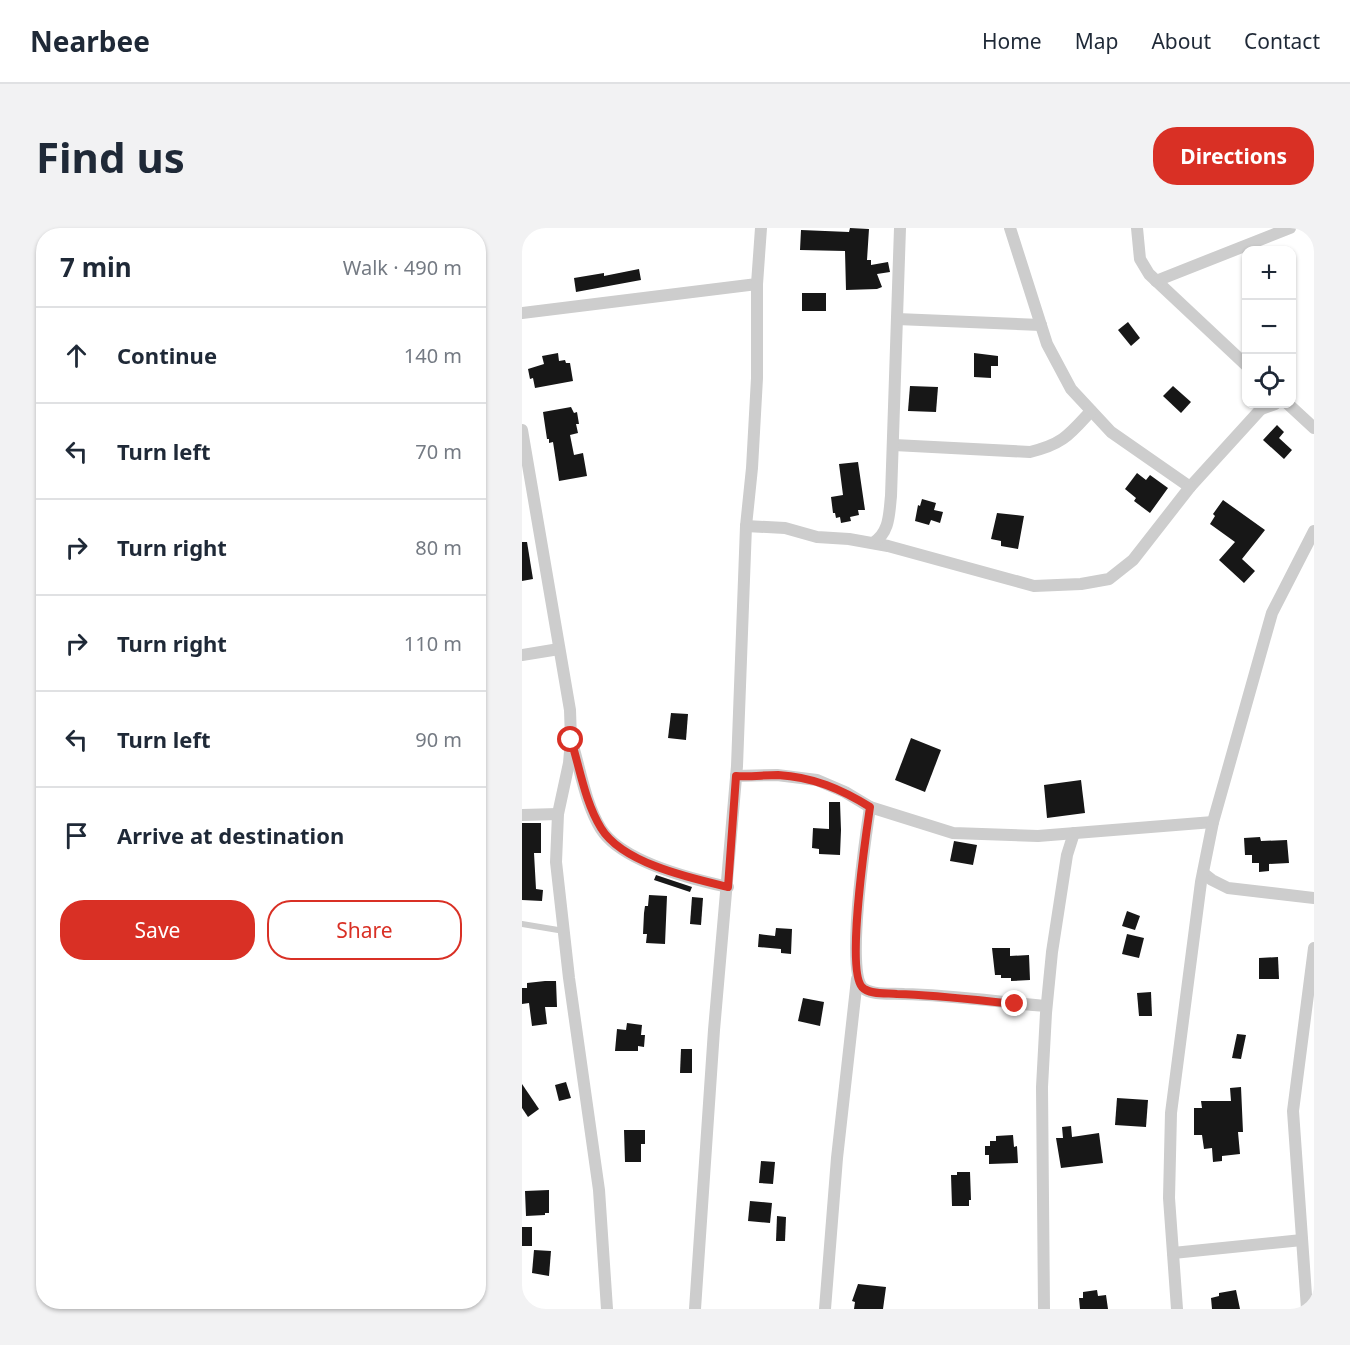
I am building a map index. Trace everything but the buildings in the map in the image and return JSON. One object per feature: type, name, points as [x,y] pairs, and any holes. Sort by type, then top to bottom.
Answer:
[{"type":"street","points":[[694,1309],[714,1030],[736,776],[746,526],[757,378],[757,284],[761,228]]},
{"type":"street","points":[[873,543],[881,538],[888,520],[894,445],[900,228]]},
{"type":"street","points":[[1010,228],[1047,344],[1071,389],[1111,432],[1190,487]]},
{"type":"street","points":[[1137,228],[1140,259],[1149,274],[1242,361]]},
{"type":"street","points":[[1156,281],[1290,228]]},
{"type":"street","points":[[522,313],[757,284]]},
{"type":"street","points":[[897,319],[1041,325]]},
{"type":"street","points":[[746,526],[785,528],[817,537],[873,543],[1034,586],[1081,584],[1109,579],[1133,560],[1190,487],[1259,408]]},
{"type":"street","points":[[1292,408],[1314,428]]},
{"type":"street","points":[[894,445],[1030,452],[1050,447],[1065,439],[1091,411]]},
{"type":"street","points":[[522,430],[530,474],[528,503],[570,710],[571,740],[558,814],[556,862],[599,1190],[607,1309]]},
{"type":"street","points":[[522,489],[530,474]]},
{"type":"street","points":[[888,520],[892,538],[904,550]]},
{"type":"street","points":[[1177,1309],[1169,1198],[1171,1113],[1203,873],[1213,822],[1272,613],[1314,531]]},
{"type":"street","points":[[522,655],[559,649]]},
{"type":"street","points":[[571,740],[595,817],[610,840],[623,850],[659,867],[728,887]]},
{"type":"street","points":[[736,776],[777,775],[817,780],[845,792],[870,807],[954,833],[1038,836],[1213,822]]},
{"type":"street","points":[[825,1309],[834,1190],[857,979],[857,925],[870,807]]},
{"type":"street","points":[[522,816],[558,814]]},
{"type":"street","points":[[1044,1309],[1042,1087],[1046,1006],[1067,855],[1074,833]]},
{"type":"street","points":[[1203,873],[1228,888],[1314,898]]},
{"type":"street","points":[[1307,1309],[1293,1111],[1314,948]]},
{"type":"street","points":[[857,979],[862,988],[870,992],[920,994],[1046,1006]]},
{"type":"street","points":[[1173,1253],[1302,1240]]},
{"type":"lane","points":[[522,924],[564,932]]},
{"type":"route","points":[[571,740],[595,817],[610,840],[623,850],[659,867],[728,887],[736,776],[798,777],[817,780],[845,792],[870,807],[857,925],[857,979],[862,988],[870,992],[920,994],[1015,1004]]}]
